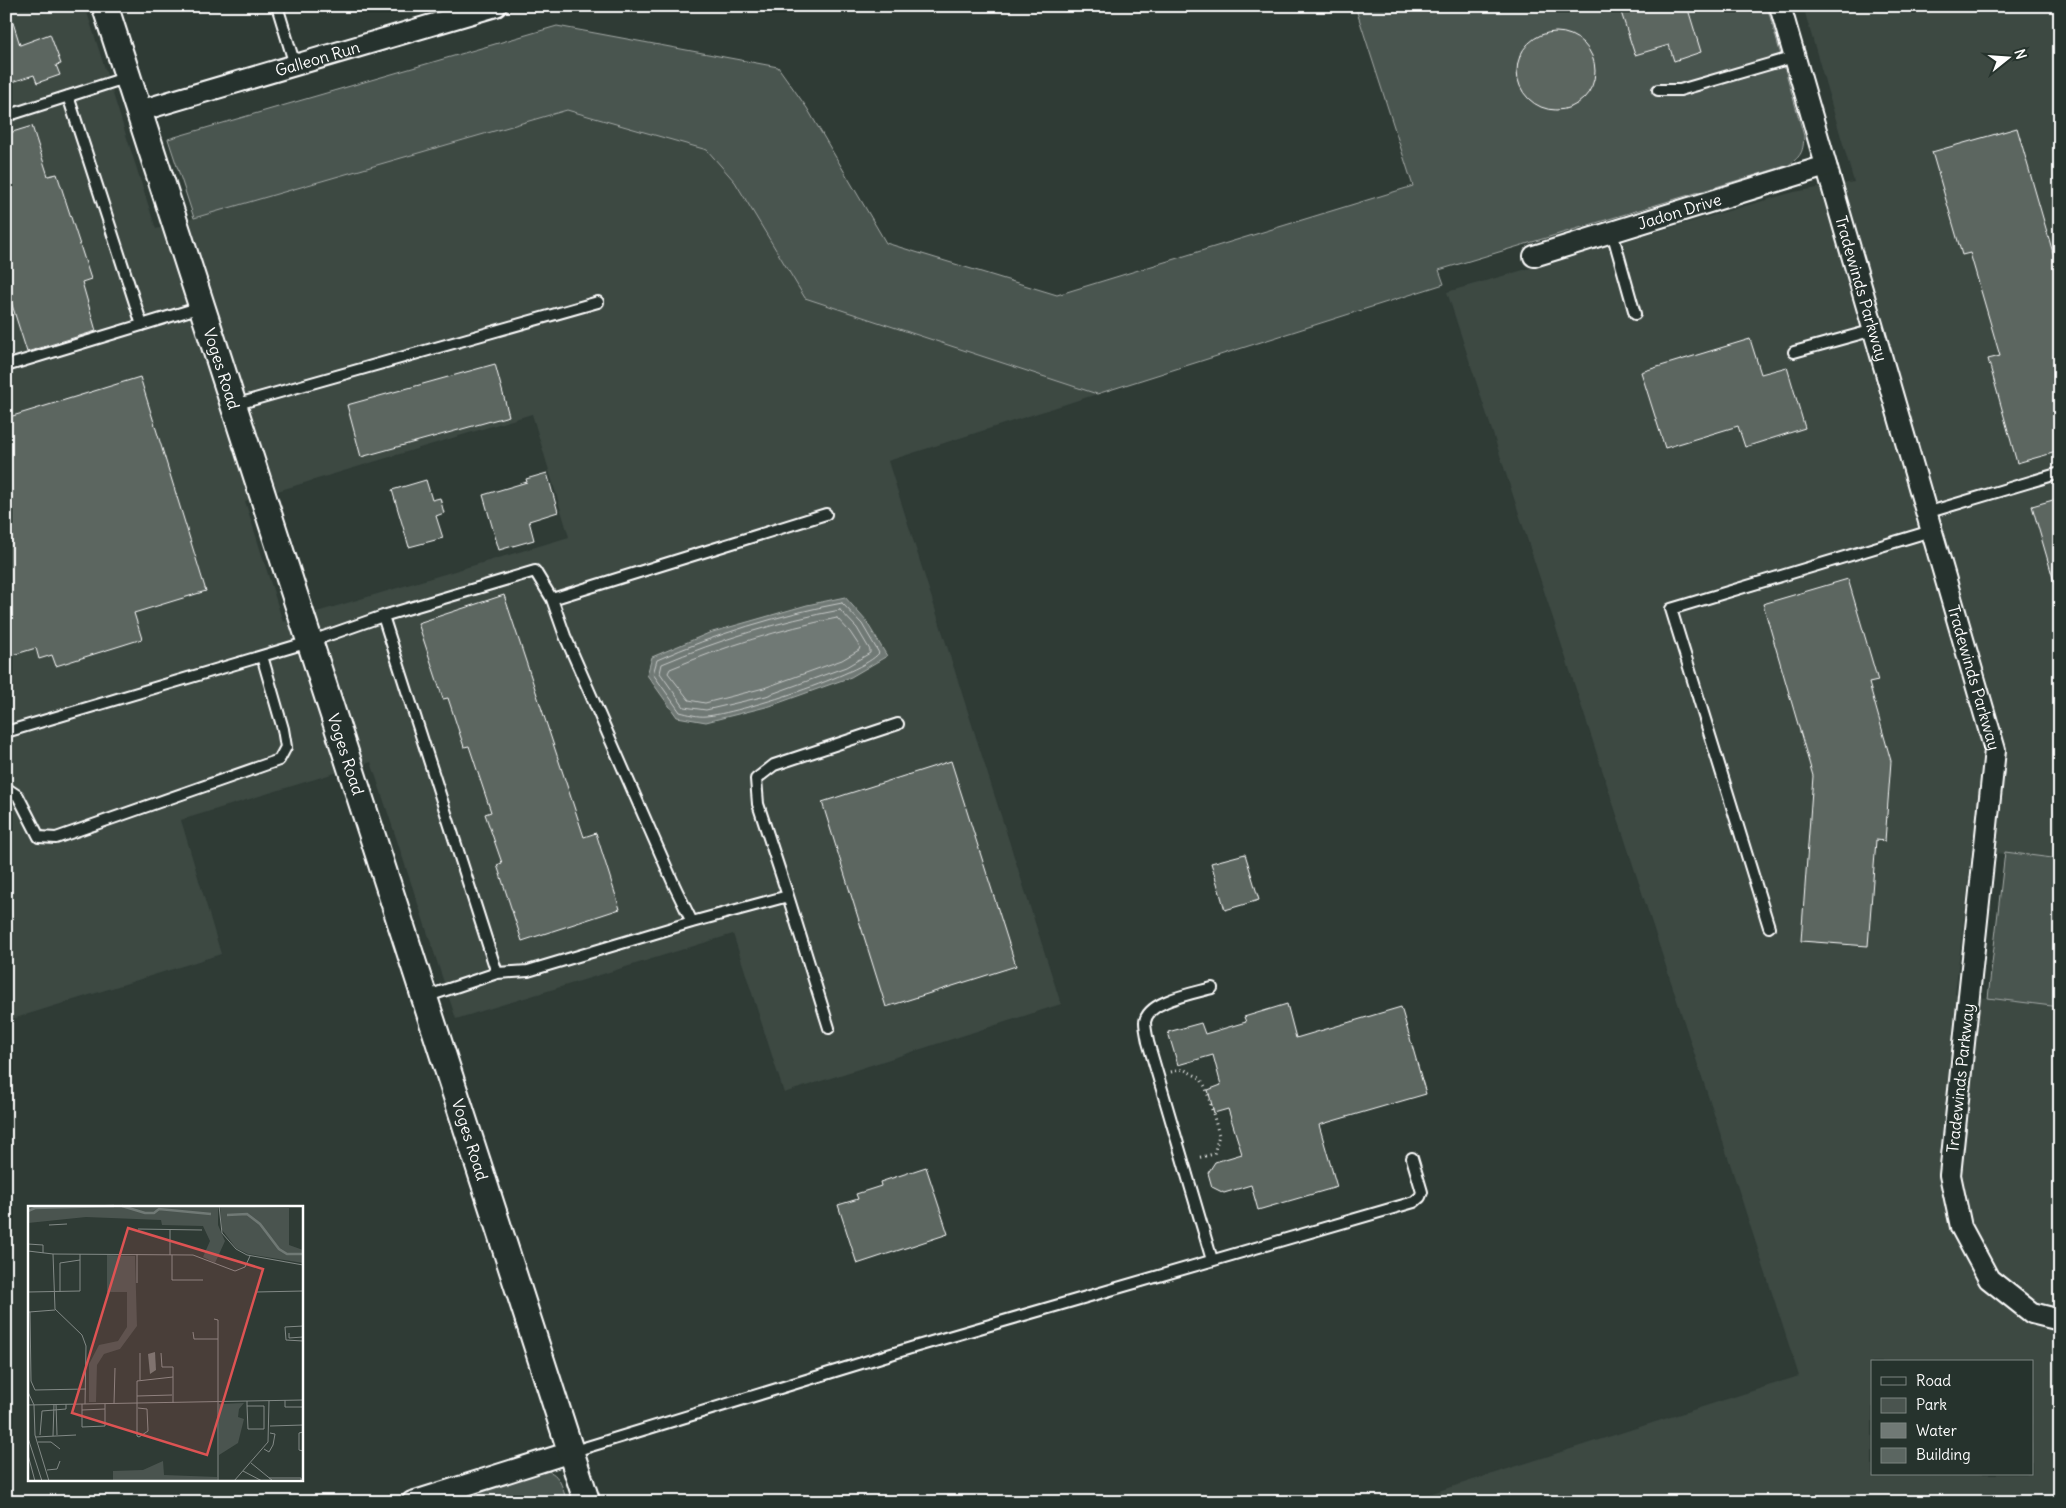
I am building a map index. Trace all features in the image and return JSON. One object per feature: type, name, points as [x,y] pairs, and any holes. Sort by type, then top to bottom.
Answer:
[{"type":"street","name":"Voges Road","points":[[105,6],[587,1502]]},
{"type":"street","name":"Galleon Run","points":[[139,110],[496,6]]},
{"type":"street","name":"Tradewinds Parkway","points":[[1780,6],[1995,750],[1950,1175],[1961,1227],[1989,1279],[2032,1314],[2060,1320]]},
{"type":"street","name":"Jadon Drive","points":[[1534,256],[1826,166]]},
{"type":"street","points":[[412,1502],[570,1452]]},
{"type":"lane","points":[[277,6],[294,66]]},
{"type":"lane","points":[[1658,90],[1680,90],[1794,57]]},
{"type":"lane","points":[[6,116],[128,77]]},
{"type":"lane","points":[[68,96],[142,325]]},
{"type":"lane","points":[[1612,232],[1635,314]]},
{"type":"lane","points":[[233,405],[598,302]]},
{"type":"lane","points":[[6,366],[202,307]]},
{"type":"lane","points":[[1794,352],[1874,330]]},
{"type":"lane","points":[[1769,927],[1671,609],[1929,522],[2060,473]]},
{"type":"lane","points":[[552,599],[826,514]]},
{"type":"lane","points":[[6,732],[309,642],[383,616],[535,571],[552,599],[569,645],[692,922]]},
{"type":"lane","points":[[383,616],[498,973]]},
{"type":"lane","points":[[6,788],[18,796],[39,837],[56,838],[279,760],[286,747],[283,729],[262,656]]},
{"type":"lane","points":[[829,1028],[758,804],[756,779],[774,765],[898,724]]},
{"type":"lane","points":[[424,997],[498,973],[528,971],[692,922],[788,896]]},
{"type":"lane","points":[[1212,988],[1158,1005],[1150,1010],[1145,1021],[1148,1042],[1212,1260]]},
{"type":"lane","points":[[570,1452],[914,1347],[1414,1202],[1420,1197],[1422,1192],[1412,1158]]},
{"type":"path","points":[[1158,1075],[1183,1069],[1200,1078],[1206,1088],[1214,1115],[1219,1135],[1214,1154],[1183,1163]]},
{"type":"shaded area","points":[[6,6],[85,6],[156,229],[567,110],[707,150],[735,182],[805,298],[1097,394],[888,461],[1061,1004],[784,1093],[733,934],[456,1019],[371,762],[181,820],[221,954],[6,1021]],"holes":[[[532,414],[569,537],[283,622],[245,501]]]},
{"type":"shaded area","points":[[1803,6],[2060,6],[2060,859],[1972,851],[1955,994],[2060,1007],[2060,1502],[1404,1502],[1799,1376],[1447,292],[1794,192],[1854,182]]},
{"type":"green space","points":[[1355,6],[1767,6],[1804,136],[1802,150],[1799,156],[1789,165],[1439,270],[1444,284],[1097,394],[805,298],[735,182],[707,150],[567,110],[194,218],[168,139],[557,26],[778,67],[807,108],[886,243],[1057,295],[1413,186]]},
{"type":"green space","points":[[2005,852],[2060,859],[2060,1007],[1988,998]]},
{"type":"green space","points":[[545,1470],[558,1478],[567,1502],[442,1502]]},
{"type":"water","points":[[845,597],[866,621],[887,656],[851,677],[770,706],[706,722],[677,717],[647,675],[652,657],[709,633],[807,605]]},
{"type":"building","points":[[1619,6],[1687,6],[1701,52],[1674,61],[1669,45],[1635,55]]},
{"type":"building","points":[[6,13],[10,13],[20,45],[50,34],[61,64],[56,65],[60,75],[37,83],[34,75],[6,84]]},
{"type":"building","points":[[1548,32],[1564,32],[1578,38],[1589,49],[1595,63],[1595,79],[1589,93],[1578,104],[1564,110],[1548,110],[1534,104],[1523,93],[1517,79],[1517,63],[1523,49],[1534,38]]},
{"type":"building","points":[[32,126],[48,176],[57,174],[91,279],[82,282],[96,331],[27,352],[6,286],[6,134]]},
{"type":"building","points":[[2017,128],[2060,277],[2060,451],[2017,463],[1988,359],[2000,356],[1970,253],[1962,255],[1932,152]]},
{"type":"building","points":[[1750,339],[1761,374],[1787,367],[1805,428],[1745,447],[1738,426],[1665,448],[1641,372]]},
{"type":"building","points":[[495,364],[509,416],[361,457],[347,405]]},
{"type":"building","points":[[140,377],[206,591],[134,613],[142,639],[56,666],[52,655],[39,659],[36,648],[6,657],[6,418]]},
{"type":"building","points":[[547,473],[558,512],[529,521],[534,540],[499,550],[483,495],[527,482],[526,479]]},
{"type":"building","points":[[426,480],[432,500],[440,498],[444,513],[436,516],[443,538],[409,547],[392,490]]},
{"type":"building","points":[[2060,498],[2060,585],[2055,585],[2032,506]]},
{"type":"building","points":[[1848,579],[1878,681],[1869,683],[1891,761],[1885,841],[1876,840],[1868,946],[1801,941],[1813,776],[1763,604]]},
{"type":"building","points":[[504,595],[584,837],[596,833],[620,909],[522,941],[497,865],[502,863],[485,814],[491,812],[469,746],[464,747],[448,698],[443,699],[418,623]]},
{"type":"building","points":[[951,761],[1016,966],[886,1007],[822,802]]},
{"type":"building","points":[[1245,854],[1259,900],[1225,910],[1211,863]]},
{"type":"building","points":[[1287,1004],[1296,1038],[1401,1007],[1426,1094],[1319,1125],[1337,1187],[1258,1210],[1251,1185],[1224,1193],[1212,1187],[1208,1173],[1215,1162],[1242,1154],[1228,1109],[1214,1113],[1208,1090],[1221,1085],[1213,1055],[1178,1065],[1168,1032],[1201,1023],[1205,1034],[1246,1022],[1244,1017]]},
{"type":"building","points":[[926,1167],[948,1234],[857,1264],[838,1205],[858,1199],[856,1194],[881,1186],[880,1182]]}]
